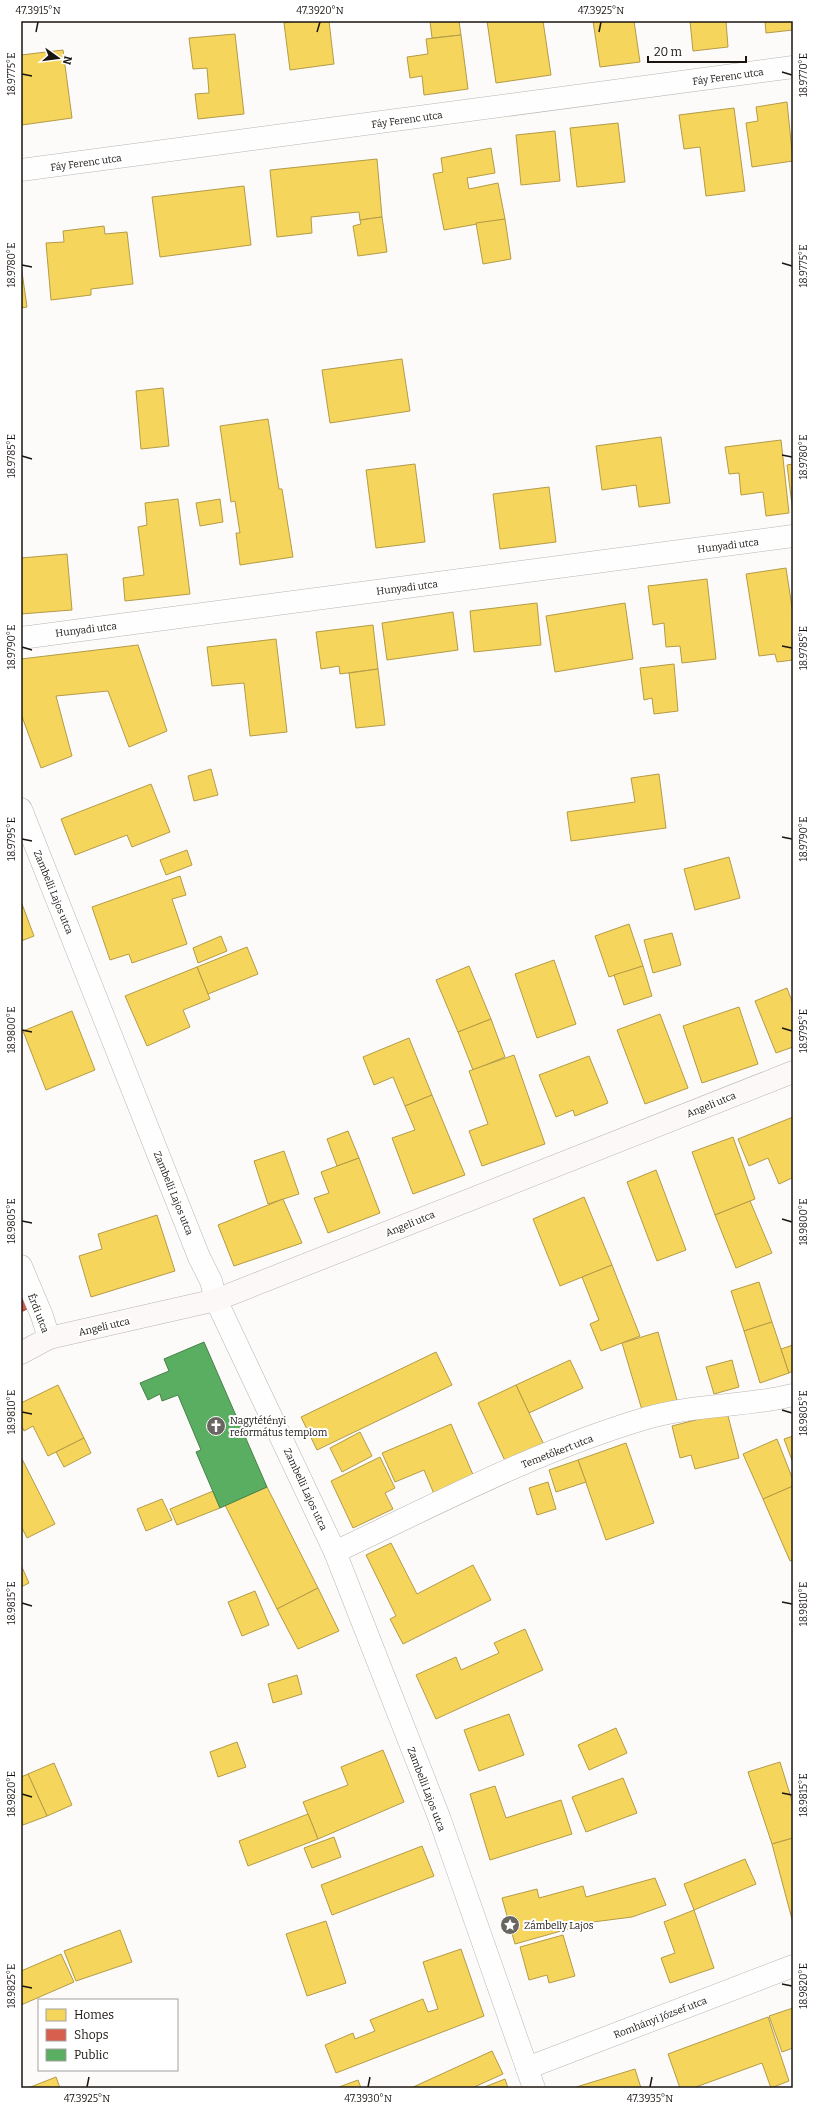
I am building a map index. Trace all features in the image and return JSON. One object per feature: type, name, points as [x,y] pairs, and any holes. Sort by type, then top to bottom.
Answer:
[{"type":"street","name":"Fáy Ferenc utca","points":[[21,170],[793,67]]},
{"type":"street","name":"Hunyadi utca","points":[[21,638],[793,536]]},
{"type":"street","name":"Zambelli Lajos utca","points":[[21,809],[199,1257],[211,1281],[216,1300],[233,1332],[335,1552],[439,1817],[531,2078]]},
{"type":"street","name":"Angeli utca","points":[[21,1353],[49,1338],[216,1300],[793,1072]]},
{"type":"street","name":"Érdi utca","points":[[21,1266],[42,1316],[49,1338]]},
{"type":"street","name":"Temetőkert utca","points":[[335,1552],[545,1454],[646,1419],[684,1409],[793,1395]]},
{"type":"street","name":"Romhányi József utca","points":[[531,2078],[793,1966]]},
{"type":"building: Homes","points":[[297,21],[329,21],[334,64],[290,70],[284,23]]},
{"type":"building: Homes","points":[[430,21],[459,21],[461,35],[432,38]]},
{"type":"building: Homes","points":[[487,21],[543,21],[551,75],[496,83]]},
{"type":"building: Homes","points":[[593,21],[634,21],[640,62],[600,67]]},
{"type":"building: Homes","points":[[690,21],[726,21],[728,47],[693,51]]},
{"type":"building: Homes","points":[[765,21],[793,21],[793,30],[766,33]]},
{"type":"building: Homes","points":[[235,34],[244,114],[198,119],[195,94],[209,93],[207,68],[193,69],[189,38]]},
{"type":"building: Homes","points":[[461,35],[468,89],[424,95],[422,76],[410,78],[407,57],[428,54],[426,39]]},
{"type":"building: Homes","points":[[63,50],[72,118],[22,125],[21,55]]},
{"type":"building: Homes","points":[[787,102],[793,161],[752,167],[746,123],[758,121],[756,107]]},
{"type":"building: Homes","points":[[734,108],[745,191],[706,196],[700,147],[684,149],[679,115]]},
{"type":"building: Homes","points":[[618,123],[625,182],[577,187],[570,128]]},
{"type":"building: Homes","points":[[555,131],[560,181],[521,185],[516,135]]},
{"type":"building: Homes","points":[[491,148],[495,173],[467,178],[469,189],[498,183],[505,219],[444,230],[433,174],[443,172],[441,158]]},
{"type":"building: Homes","points":[[377,159],[382,217],[360,220],[359,212],[311,217],[312,233],[277,237],[270,170]]},
{"type":"building: Homes","points":[[244,186],[251,245],[160,257],[152,197]]},
{"type":"building: Homes","points":[[382,217],[387,252],[358,256],[353,226],[361,224],[360,220]]},
{"type":"building: Homes","points":[[505,219],[511,259],[483,264],[476,223]]},
{"type":"building: Homes","points":[[104,226],[105,234],[127,232],[133,284],[91,289],[91,295],[51,300],[46,243],[64,242],[63,231]]},
{"type":"building: Homes","points":[[21,265],[27,307],[21,308]]},
{"type":"building: Homes","points":[[402,359],[410,411],[330,423],[322,370]]},
{"type":"building: Homes","points":[[163,388],[169,446],[141,449],[136,391]]},
{"type":"building: Homes","points":[[268,419],[279,489],[282,489],[293,557],[240,565],[236,533],[240,533],[235,501],[231,502],[220,426]]},
{"type":"building: Homes","points":[[661,437],[670,503],[639,507],[636,485],[602,490],[596,446]]},
{"type":"building: Homes","points":[[781,440],[789,513],[766,516],[763,492],[741,495],[739,473],[729,474],[725,447]]},
{"type":"building: Homes","points":[[415,464],[425,542],[376,548],[366,470]]},
{"type":"building: Homes","points":[[793,464],[793,513],[787,465]]},
{"type":"building: Homes","points":[[549,487],[556,542],[500,549],[493,494]]},
{"type":"building: Homes","points":[[178,499],[190,594],[125,601],[123,578],[144,575],[138,527],[147,525],[145,503]]},
{"type":"building: Homes","points":[[220,499],[223,522],[200,526],[196,503]]},
{"type":"building: Homes","points":[[67,554],[72,610],[21,614],[21,558]]},
{"type":"building: Homes","points":[[786,568],[793,614],[793,660],[777,662],[775,654],[759,656],[746,574]]},
{"type":"building: Homes","points":[[707,579],[716,659],[682,663],[680,646],[666,647],[664,623],[653,625],[648,586]]},
{"type":"building: Homes","points":[[537,603],[541,645],[474,652],[470,611]]},
{"type":"building: Homes","points":[[625,603],[633,659],[555,672],[546,616]]},
{"type":"building: Homes","points":[[453,612],[458,650],[387,660],[382,623]]},
{"type":"building: Homes","points":[[373,625],[378,669],[340,674],[339,666],[321,669],[316,632]]},
{"type":"building: Homes","points":[[276,639],[287,732],[250,736],[244,683],[212,686],[207,647]]},
{"type":"building: Homes","points":[[138,645],[167,731],[129,747],[108,691],[56,696],[72,756],[41,768],[21,714],[21,659]]},
{"type":"building: Homes","points":[[674,664],[678,711],[654,714],[652,698],[644,700],[640,668]]},
{"type":"building: Homes","points":[[378,669],[385,725],[356,728],[349,673]]},
{"type":"building: Homes","points":[[211,769],[218,795],[194,801],[188,776]]},
{"type":"building: Homes","points":[[659,774],[666,828],[571,841],[567,812],[635,802],[631,778]]},
{"type":"building: Homes","points":[[151,784],[170,832],[132,847],[127,835],[75,855],[61,819]]},
{"type":"building: Homes","points":[[187,850],[192,865],[166,875],[160,860]]},
{"type":"building: Homes","points":[[729,857],[740,898],[695,910],[684,869]]},
{"type":"building: Homes","points":[[180,876],[186,895],[172,899],[187,944],[132,963],[129,954],[110,960],[92,907]]},
{"type":"building: Homes","points":[[22,904],[34,936],[21,941],[21,905]]},
{"type":"building: Homes","points":[[629,924],[643,966],[609,977],[595,936]]},
{"type":"building: Homes","points":[[672,933],[681,965],[653,973],[644,940]]},
{"type":"building: Homes","points":[[221,936],[227,951],[198,963],[193,948]]},
{"type":"building: Homes","points":[[247,947],[258,974],[208,994],[197,967]]},
{"type":"building: Homes","points":[[554,960],[576,1024],[537,1038],[515,974]]},
{"type":"building: Homes","points":[[469,966],[491,1019],[458,1032],[436,980]]},
{"type":"building: Homes","points":[[643,966],[652,996],[624,1005],[614,975]]},
{"type":"building: Homes","points":[[197,967],[210,999],[183,1010],[190,1027],[147,1046],[125,996]]},
{"type":"building: Homes","points":[[787,988],[793,1004],[793,1047],[776,1053],[755,1001]]},
{"type":"building: Homes","points":[[739,1007],[758,1064],[702,1083],[683,1026]]},
{"type":"building: Homes","points":[[72,1011],[95,1070],[46,1090],[23,1031]]},
{"type":"building: Homes","points":[[660,1014],[688,1088],[645,1104],[617,1030]]},
{"type":"building: Homes","points":[[491,1019],[505,1057],[473,1070],[458,1032]]},
{"type":"building: Homes","points":[[409,1038],[432,1095],[405,1106],[393,1077],[374,1085],[363,1057]]},
{"type":"building: Homes","points":[[514,1055],[545,1144],[482,1166],[469,1131],[488,1124],[469,1071]]},
{"type":"building: Homes","points":[[589,1056],[608,1103],[575,1116],[573,1110],[556,1117],[539,1075]]},
{"type":"building: Homes","points":[[432,1095],[465,1175],[413,1194],[392,1138],[415,1130],[405,1106]]},
{"type":"building: Homes","points":[[793,1117],[793,1179],[792,1178],[779,1184],[768,1158],[749,1166],[738,1139]]},
{"type":"building: Homes","points":[[348,1131],[359,1158],[337,1166],[327,1139]]},
{"type":"building: Homes","points":[[733,1137],[755,1199],[715,1215],[692,1152]]},
{"type":"building: Homes","points":[[284,1151],[299,1194],[268,1204],[254,1161]]},
{"type":"building: Homes","points":[[359,1158],[380,1213],[328,1233],[314,1198],[329,1193],[321,1172]]},
{"type":"building: Homes","points":[[656,1170],[686,1250],[657,1261],[627,1182]]},
{"type":"building: Homes","points":[[584,1197],[612,1265],[560,1286],[533,1219]]},
{"type":"building: Homes","points":[[283,1199],[302,1243],[234,1266],[218,1225]]},
{"type":"building: Homes","points":[[750,1201],[772,1253],[736,1268],[715,1215]]},
{"type":"building: Homes","points":[[157,1215],[175,1271],[91,1297],[79,1256],[102,1249],[98,1234]]},
{"type":"building: Homes","points":[[612,1265],[640,1336],[601,1351],[590,1324],[599,1320],[582,1277]]},
{"type":"building: Homes","points":[[759,1282],[772,1322],[744,1331],[731,1291]]},
{"type":"building: Homes","points":[[772,1322],[789,1373],[760,1383],[744,1331]]},
{"type":"building: Homes","points":[[658,1332],[677,1400],[642,1410],[622,1343]]},
{"type":"building: Homes","points":[[793,1345],[793,1371],[789,1373],[781,1349]]},
{"type":"building: Homes","points":[[436,1352],[452,1385],[317,1450],[301,1417]]},
{"type":"building: Homes","points":[[570,1360],[583,1388],[529,1413],[516,1385]]},
{"type":"building: Homes","points":[[732,1360],[739,1387],[714,1394],[706,1367]]},
{"type":"building: Homes","points":[[58,1385],[84,1438],[48,1456],[33,1426],[24,1431],[21,1424],[21,1403]]},
{"type":"building: Homes","points":[[516,1385],[545,1447],[507,1465],[478,1403]]},
{"type":"building: Homes","points":[[727,1412],[739,1458],[695,1469],[691,1455],[680,1458],[672,1426]]},
{"type":"building: Homes","points":[[451,1424],[474,1477],[434,1494],[424,1470],[395,1482],[382,1453]]},
{"type":"building: Homes","points":[[360,1432],[372,1456],[342,1472],[330,1448]]},
{"type":"building: Homes","points":[[793,1436],[793,1463],[784,1439]]},
{"type":"building: Homes","points":[[84,1438],[91,1453],[64,1467],[56,1452]]},
{"type":"building: Homes","points":[[777,1439],[793,1480],[793,1486],[763,1499],[743,1454]]},
{"type":"building: Homes","points":[[626,1443],[654,1523],[606,1540],[578,1460]]},
{"type":"building: Homes","points":[[21,1457],[55,1524],[27,1538],[21,1526]]},
{"type":"building: Homes","points":[[380,1457],[395,1488],[385,1493],[393,1509],[353,1528],[331,1481]]},
{"type":"building: Homes","points":[[578,1460],[586,1482],[556,1492],[549,1470]]},
{"type":"building: Homes","points":[[548,1482],[556,1509],[537,1515],[529,1488]]},
{"type":"building: Homes","points":[[793,1486],[793,1560],[790,1561],[763,1499]]},
{"type":"building: Homes","points":[[267,1487],[318,1588],[277,1609],[225,1505]]},
{"type":"building: Homes","points":[[213,1491],[220,1508],[177,1525],[170,1509]]},
{"type":"building: Homes","points":[[162,1499],[172,1520],[146,1531],[137,1509]]},
{"type":"building: Homes","points":[[391,1543],[417,1594],[473,1565],[491,1600],[403,1644],[390,1619],[396,1616],[366,1555]]},
{"type":"building: Homes","points":[[21,1565],[29,1583],[21,1587]]},
{"type":"building: Homes","points":[[318,1588],[339,1631],[298,1649],[277,1609]]},
{"type":"building: Homes","points":[[255,1591],[269,1625],[242,1636],[228,1602]]},
{"type":"building: Homes","points":[[525,1629],[543,1670],[436,1719],[416,1675],[456,1657],[461,1670],[499,1653],[494,1643]]},
{"type":"building: Homes","points":[[297,1675],[302,1694],[273,1703],[268,1684]]},
{"type":"building: Homes","points":[[509,1714],[524,1755],[479,1771],[464,1730]]},
{"type":"building: Homes","points":[[616,1728],[627,1753],[589,1770],[578,1745]]},
{"type":"building: Homes","points":[[237,1742],[246,1767],[218,1777],[210,1752]]},
{"type":"building: Homes","points":[[383,1750],[404,1802],[318,1839],[303,1802],[348,1785],[341,1767]]},
{"type":"building: Homes","points":[[780,1762],[793,1804],[793,1838],[772,1844],[748,1772]]},
{"type":"building: Homes","points":[[54,1763],[72,1805],[47,1816],[28,1774]]},
{"type":"building: Homes","points":[[28,1774],[47,1816],[23,1825],[21,1820],[21,1777]]},
{"type":"building: Homes","points":[[623,1778],[637,1813],[586,1832],[572,1797]]},
{"type":"building: Homes","points":[[495,1786],[506,1818],[561,1800],[572,1834],[490,1860],[470,1794]]},
{"type":"building: Homes","points":[[308,1814],[318,1839],[248,1866],[239,1841]]},
{"type":"building: Homes","points":[[334,1837],[341,1857],[312,1868],[304,1848]]},
{"type":"building: Homes","points":[[793,1838],[793,1923],[772,1844]]},
{"type":"building: Homes","points":[[422,1846],[434,1876],[332,1915],[321,1885]]},
{"type":"building: Homes","points":[[745,1859],[756,1884],[694,1910],[684,1884]]},
{"type":"building: Homes","points":[[655,1878],[666,1905],[632,1917],[593,1922],[515,1944],[502,1898],[537,1889],[539,1898],[583,1886],[586,1897]]},
{"type":"building: Homes","points":[[694,1910],[714,1968],[670,1983],[661,1958],[675,1953],[664,1922]]},
{"type":"building: Homes","points":[[326,1921],[346,1983],[307,1996],[286,1934]]},
{"type":"building: Homes","points":[[120,1930],[132,1962],[76,1981],[64,1951]]},
{"type":"building: Homes","points":[[563,1935],[575,1976],[549,1983],[547,1975],[529,1980],[520,1947]]},
{"type":"building: Homes","points":[[461,1949],[484,2016],[336,2073],[325,2045],[353,2033],[355,2039],[375,2031],[370,2020],[423,1999],[428,2012],[438,2009],[423,1962]]},
{"type":"building: Homes","points":[[61,1954],[74,1982],[21,2005],[21,1971]]},
{"type":"building: Homes","points":[[793,2008],[793,2048],[782,2052],[769,2016]]},
{"type":"building: Homes","points":[[768,2017],[789,2081],[771,2088],[762,2063],[693,2088],[680,2088],[668,2054]]},
{"type":"building: Homes","points":[[492,2051],[503,2074],[472,2088],[411,2088]]},
{"type":"building: Homes","points":[[635,2069],[641,2088],[573,2088]]},
{"type":"building: Homes","points":[[56,2077],[60,2088],[28,2088]]},
{"type":"building: Homes","points":[[505,2079],[508,2088],[482,2088]]},
{"type":"building: Homes","points":[[358,2080],[361,2088],[339,2087]]},
{"type":"building: Shops","points":[[21,1296],[27,1309],[21,1312]]},
{"type":"building: Public","name":"Nagytétényi református templom","points":[[204,1342],[267,1487],[220,1508],[196,1452],[201,1450],[178,1395],[162,1401],[160,1394],[148,1400],[140,1383],[169,1371],[164,1359]]},
{"type":"place","name":"Nagytétényi református templom","points":[[216,1426]]},
{"type":"place","name":"Zámbelly Lajos","points":[[510,1925]]}]
